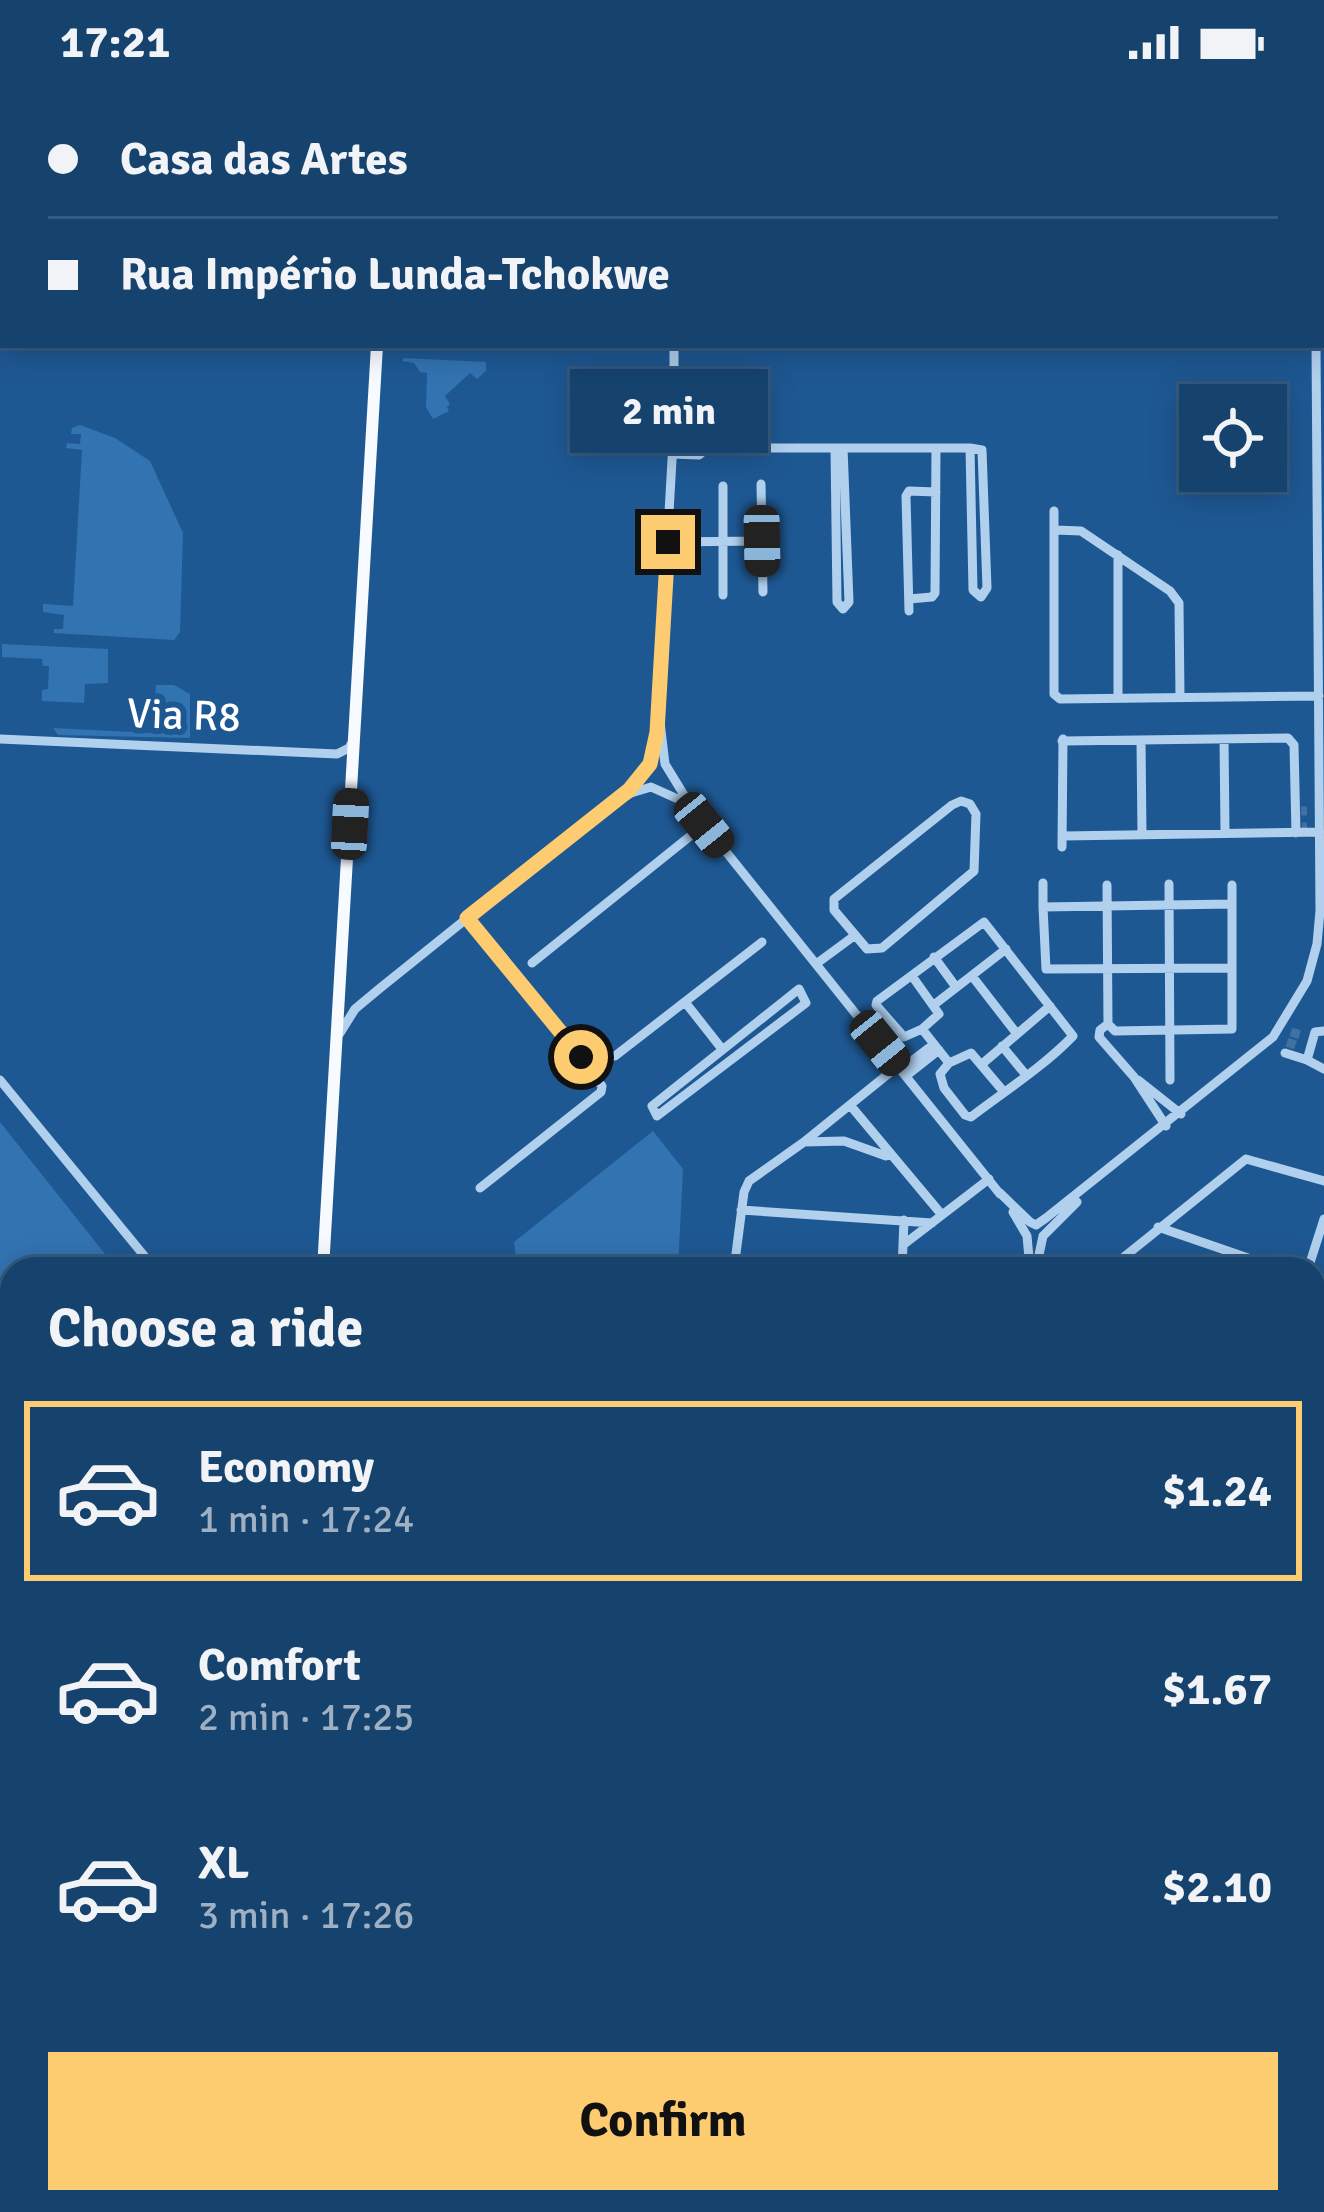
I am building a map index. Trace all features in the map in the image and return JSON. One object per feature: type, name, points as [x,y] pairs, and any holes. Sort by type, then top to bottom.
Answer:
[{"type":"main road","points":[[324,1257],[377,348]]},
{"type":"street","points":[[336,1050],[356,1009],[629,790],[650,764],[668,542],[674,348]]},
{"type":"street","points":[[1295,1042],[1317,944],[1322,760],[1316,348]]},
{"type":"street","points":[[673,440],[699,442],[707,448],[970,448],[984,452],[987,588],[981,597],[973,590],[970,448]]},
{"type":"street","points":[[672,454],[699,455],[707,448]]},
{"type":"street","points":[[839,448],[849,602],[843,609],[837,604],[839,448]]},
{"type":"street","points":[[936,448],[936,492],[935,593],[909,605],[906,493],[936,492]]},
{"type":"street","points":[[761,484],[763,592]]},
{"type":"street","points":[[723,486],[723,595]]},
{"type":"street","points":[[1054,511],[1054,694],[1060,699],[1319,696]]},
{"type":"street","points":[[1055,530],[1081,531],[1165,587],[1179,604],[1180,697]]},
{"type":"street","points":[[668,542],[762,541]]},
{"type":"street","points":[[1118,555],[1118,697]]},
{"type":"street","points":[[658,705],[665,764],[694,813]]},
{"type":"street","name":"Via R8","points":[[0,739],[338,754],[349,748],[355,734]]},
{"type":"street","points":[[1300,828],[1294,742],[1288,738],[1064,738],[1062,842],[1142,834],[1320,829]]},
{"type":"street","points":[[1224,739],[1225,831]]},
{"type":"street","points":[[1141,741],[1142,834]]},
{"type":"street","points":[[602,810],[651,787],[677,797],[694,813],[1000,1193],[1027,1236],[1032,1257]]},
{"type":"street","points":[[970,804],[976,814],[977,860],[966,882],[879,950],[867,949],[854,936],[834,910],[834,899],[952,805],[970,804]]},
{"type":"street","points":[[1301,811],[1320,811]]},
{"type":"street","points":[[532,963],[704,825]]},
{"type":"street","points":[[1043,883],[1046,970],[1231,968]]},
{"type":"street","points":[[1168,884],[1170,1080]]},
{"type":"street","points":[[1107,885],[1109,1036],[1166,1126]]},
{"type":"street","points":[[1109,1036],[1232,1029],[1232,885]]},
{"type":"street","points":[[1043,907],[1231,904]]},
{"type":"street","points":[[467,918],[602,1086],[601,1092],[480,1188]]},
{"type":"street","points":[[912,976],[939,1014],[910,1036],[898,1035],[876,1005],[934,957],[982,920],[1006,949],[1072,1036],[1026,1076],[1004,1092],[968,1118],[940,1081],[942,1069],[971,1053],[1004,1092]]},
{"type":"street","points":[[816,964],[854,936]]},
{"type":"street","points":[[615,1056],[762,942]]},
{"type":"street","points":[[935,1004],[1006,949]]},
{"type":"street","points":[[934,957],[956,987]]},
{"type":"street","points":[[804,994],[826,976]]},
{"type":"street","points":[[972,976],[1017,1034]]},
{"type":"street","points":[[796,991],[804,994],[806,1003],[657,1116],[652,1106],[796,991]]},
{"type":"street","points":[[685,1002],[722,1048]]},
{"type":"street","points":[[982,1064],[1050,1006]]},
{"type":"street","points":[[922,1029],[949,1063]]},
{"type":"street","points":[[1027,1236],[1029,1227],[1181,1114],[1295,1042],[1324,1031]]},
{"type":"street","points":[[1295,1042],[1324,1069]]},
{"type":"street","points":[[1002,1046],[1026,1076]]},
{"type":"street","points":[[735,1257],[749,1181],[937,1047]]},
{"type":"street","points":[[1134,1077],[1181,1114]]},
{"type":"street","points":[[0,1079],[145,1257]]},
{"type":"street","points":[[1157,1114],[1171,1102]]},
{"type":"street","points":[[850,1105],[937,1219]]},
{"type":"street","points":[[805,1142],[857,1143],[892,1160]]},
{"type":"street","points":[[1123,1257],[1246,1159],[1324,1181]]},
{"type":"street","points":[[1027,1236],[1034,1241],[1043,1235],[1102,1177]]},
{"type":"street","points":[[903,1244],[989,1179]]},
{"type":"street","points":[[1000,1193],[1043,1235],[1038,1257]]},
{"type":"street","points":[[741,1210],[937,1219]]},
{"type":"street","points":[[902,1257],[904,1220]]},
{"type":"street","points":[[1312,1257],[1324,1220]]},
{"type":"street","points":[[1158,1227],[1245,1257]]},
{"type":"shaded area","points":[[402,361],[486,362],[486,371],[477,379],[470,373],[445,396],[449,411],[433,419],[426,407],[427,373]]},
{"type":"shaded area","points":[[80,425],[115,438],[150,461],[183,533],[180,632],[174,640],[54,633],[54,629],[63,629],[64,615],[43,612],[43,604],[73,606],[82,450],[66,448],[67,443],[80,444],[81,434],[71,434]]},
{"type":"shaded area","points":[[2,644],[108,649],[108,683],[85,684],[84,703],[42,701],[49,666],[43,666],[42,659],[2,657]]},
{"type":"shaded area","points":[[156,685],[174,685],[190,694],[190,738],[58,735],[53,728],[152,733]]},
{"type":"shaded area","points":[[0,1122],[107,1257],[0,1257]]},
{"type":"shaded area","points":[[653,1131],[683,1169],[679,1257],[516,1257],[514,1242]]},
{"type":"tunnel","points":[[1301,811],[1307,811]]},
{"type":"tunnel","points":[[1302,827],[1307,827]]},
{"type":"tunnel","points":[[1291,1032],[1301,1035]]},
{"type":"tunnel","points":[[1287,1042],[1298,1046]]},
{"type":"route","points":[[581,1057],[467,918],[629,790],[650,764],[657,732],[668,542]]}]
